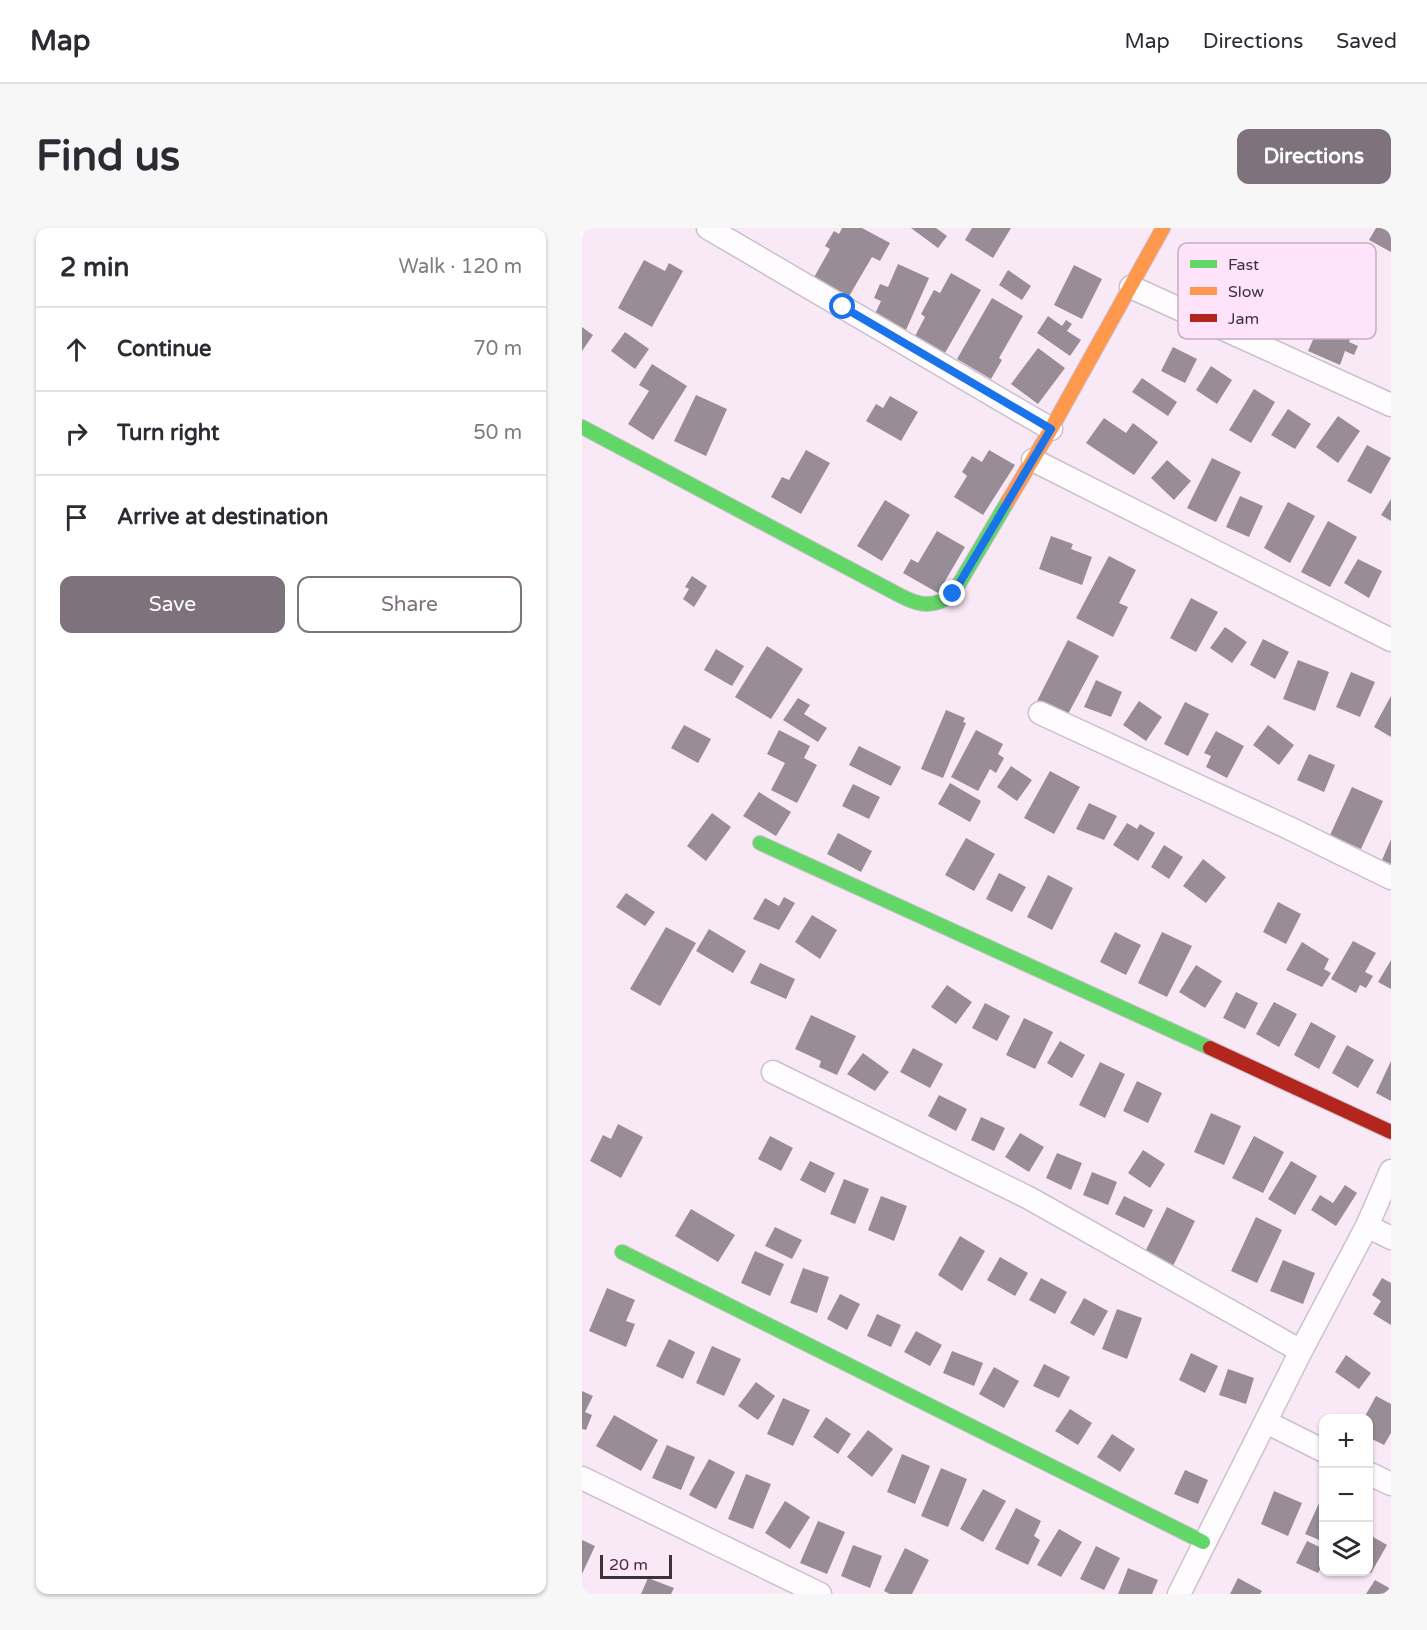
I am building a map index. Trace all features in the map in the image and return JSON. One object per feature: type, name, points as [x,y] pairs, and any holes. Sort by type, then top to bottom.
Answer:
[{"type":"street","points":[[708,228],[1051,429]]},
{"type":"street","points":[[582,427],[916,603],[932,606],[943,603],[953,594],[1051,429],[1131,287],[1156,230]]},
{"type":"street","points":[[1131,287],[1178,308]]},
{"type":"street","points":[[1246,339],[1391,405]]},
{"type":"street","points":[[1033,459],[1391,640]]},
{"type":"street","points":[[1040,713],[1287,827],[1391,878]]},
{"type":"street","points":[[760,843],[1391,1132]]},
{"type":"street","points":[[773,1072],[1029,1198],[1301,1351]]},
{"type":"street","points":[[1179,1594],[1203,1542],[1367,1226],[1391,1171]]},
{"type":"street","points":[[1367,1226],[1391,1238]]},
{"type":"street","points":[[622,1252],[1203,1542]]},
{"type":"street","points":[[1266,1422],[1319,1448]]},
{"type":"street","points":[[1373,1475],[1391,1484]]},
{"type":"street","points":[[582,1478],[820,1594]]},
{"type":"building","points":[[842,228],[862,228],[890,243],[880,261],[872,257],[848,298],[813,279],[830,249],[825,246],[834,231],[839,234]]},
{"type":"building","points":[[911,228],[936,228],[947,236],[938,248]]},
{"type":"building","points":[[972,228],[1011,228],[993,258],[965,240]]},
{"type":"building","points":[[1376,228],[1391,228],[1391,252],[1376,243],[1369,240]]},
{"type":"building","points":[[644,260],[665,271],[669,263],[683,271],[652,327],[618,308]]},
{"type":"building","points":[[898,264],[929,278],[906,330],[874,316],[881,301],[874,298],[880,284],[888,287]]},
{"type":"building","points":[[1074,265],[1102,279],[1082,319],[1054,305]]},
{"type":"building","points":[[1008,270],[1031,286],[1022,300],[999,285]]},
{"type":"building","points":[[951,273],[981,290],[945,353],[915,336],[925,317],[921,314],[934,290],[940,293]]},
{"type":"building","points":[[992,298],[1023,316],[999,358],[1002,360],[991,379],[957,359]]},
{"type":"building","points":[[1048,316],[1062,326],[1066,320],[1072,324],[1067,331],[1081,340],[1070,356],[1037,333]]},
{"type":"building","points":[[582,327],[593,335],[582,351]]},
{"type":"building","points":[[625,332],[649,349],[635,369],[611,351]]},
{"type":"building","points":[[1313,339],[1350,339],[1349,342],[1358,346],[1354,355],[1345,351],[1340,365],[1308,351]]},
{"type":"building","points":[[1173,347],[1197,359],[1185,383],[1161,371]]},
{"type":"building","points":[[1038,348],[1065,368],[1038,404],[1011,384]]},
{"type":"building","points":[[652,364],[687,386],[653,440],[628,424],[649,391],[639,385]]},
{"type":"building","points":[[1211,366],[1232,380],[1217,404],[1196,390]]},
{"type":"building","points":[[1142,378],[1177,402],[1168,416],[1132,392]]},
{"type":"building","points":[[1254,389],[1275,402],[1251,443],[1229,430]]},
{"type":"building","points":[[696,395],[727,409],[706,456],[674,441]]},
{"type":"building","points":[[890,396],[918,412],[901,441],[866,421],[876,404],[883,408]]},
{"type":"building","points":[[1288,409],[1311,424],[1295,449],[1271,435]]},
{"type":"building","points":[[1338,416],[1360,431],[1338,463],[1316,447]]},
{"type":"building","points":[[1104,418],[1126,433],[1133,423],[1158,442],[1134,475],[1086,443]]},
{"type":"building","points":[[1367,445],[1391,458],[1371,494],[1347,481]]},
{"type":"building","points":[[806,450],[830,463],[801,514],[771,497],[782,477],[789,480]]},
{"type":"building","points":[[989,450],[1015,465],[983,515],[954,497],[967,476],[962,472],[972,456],[982,462]]},
{"type":"building","points":[[1212,458],[1241,472],[1216,522],[1187,508]]},
{"type":"building","points":[[1167,460],[1191,481],[1174,500],[1151,478]]},
{"type":"building","points":[[1240,496],[1263,506],[1249,537],[1226,527]]},
{"type":"building","points":[[1391,499],[1391,521],[1381,515]]},
{"type":"building","points":[[885,500],[910,515],[882,561],[857,546]]},
{"type":"building","points":[[1288,502],[1315,516],[1290,563],[1264,548]]},
{"type":"building","points":[[1328,521],[1357,537],[1330,587],[1301,572]]},
{"type":"building","points":[[937,531],[965,547],[938,593],[903,573],[911,559],[918,563]]},
{"type":"building","points":[[1051,536],[1073,544],[1071,549],[1092,557],[1082,585],[1039,569]]},
{"type":"building","points":[[1109,556],[1136,570],[1119,603],[1128,607],[1113,637],[1076,618]]},
{"type":"building","points":[[1358,559],[1382,571],[1369,598],[1344,583]]},
{"type":"building","points":[[692,576],[707,586],[694,607],[683,599],[689,589],[685,587]]},
{"type":"building","points":[[1191,598],[1218,612],[1196,652],[1170,638]]},
{"type":"building","points":[[1225,627],[1247,642],[1232,663],[1210,648]]},
{"type":"building","points":[[1263,639],[1289,652],[1275,679],[1250,665]]},
{"type":"building","points":[[1068,640],[1099,656],[1067,716],[1037,701]]},
{"type":"building","points":[[767,646],[803,669],[771,719],[735,697]]},
{"type":"building","points":[[716,649],[744,666],[732,686],[704,670]]},
{"type":"building","points":[[1298,660],[1329,672],[1315,711],[1283,699]]},
{"type":"building","points":[[1351,672],[1375,682],[1360,717],[1336,707]]},
{"type":"building","points":[[1096,680],[1122,692],[1111,717],[1084,707]]},
{"type":"building","points":[[1391,696],[1391,737],[1374,727]]},
{"type":"building","points":[[798,698],[810,705],[804,714],[827,728],[818,742],[783,720]]},
{"type":"building","points":[[1139,701],[1162,717],[1146,741],[1123,725]]},
{"type":"building","points":[[1185,702],[1209,714],[1188,756],[1164,744]]},
{"type":"building","points":[[946,710],[965,718],[963,722],[966,723],[943,778],[921,769]]},
{"type":"building","points":[[684,725],[711,739],[698,763],[671,748]]},
{"type":"building","points":[[1268,725],[1294,745],[1279,765],[1253,745]]},
{"type":"building","points":[[779,730],[810,746],[804,758],[817,765],[797,803],[771,790],[785,763],[767,754]]},
{"type":"building","points":[[976,730],[1003,744],[998,754],[1004,758],[996,773],[990,769],[978,791],[951,777]]},
{"type":"building","points":[[1216,731],[1244,746],[1227,778],[1206,767],[1211,756],[1204,753]]},
{"type":"building","points":[[859,746],[901,767],[891,786],[849,765]]},
{"type":"building","points":[[1309,754],[1335,765],[1324,792],[1297,780]]},
{"type":"building","points":[[1011,766],[1032,780],[1017,801],[997,787]]},
{"type":"building","points":[[1050,771],[1080,787],[1054,834],[1024,818]]},
{"type":"building","points":[[950,783],[981,801],[970,822],[938,804]]},
{"type":"building","points":[[853,784],[880,797],[869,819],[842,806]]},
{"type":"building","points":[[1352,787],[1383,801],[1361,849],[1330,835]]},
{"type":"building","points":[[759,792],[791,812],[776,836],[743,816]]},
{"type":"building","points":[[1089,803],[1117,816],[1104,840],[1076,829]]},
{"type":"building","points":[[712,813],[731,827],[706,861],[687,846]]},
{"type":"building","points":[[1127,823],[1137,829],[1140,824],[1155,833],[1138,861],[1113,845]]},
{"type":"building","points":[[838,833],[872,851],[861,872],[827,854]]},
{"type":"building","points":[[966,838],[995,854],[974,891],[945,875]]},
{"type":"building","points":[[1391,839],[1391,864],[1382,860]]},
{"type":"building","points":[[1164,845],[1183,857],[1169,879],[1151,867]]},
{"type":"building","points":[[1203,859],[1226,877],[1206,903],[1183,886]]},
{"type":"building","points":[[999,873],[1026,887],[1012,912],[986,899]]},
{"type":"building","points":[[1048,875],[1073,888],[1052,930],[1027,917]]},
{"type":"building","points":[[626,893],[655,912],[645,926],[616,907]]},
{"type":"building","points":[[784,897],[795,903],[779,930],[753,919],[765,898],[779,906]]},
{"type":"building","points":[[1278,902],[1301,914],[1286,944],[1263,932]]},
{"type":"building","points":[[812,915],[837,930],[820,959],[795,942]]},
{"type":"building","points":[[666,927],[696,943],[660,1006],[630,989]]},
{"type":"building","points":[[709,929],[746,951],[733,973],[696,951]]},
{"type":"building","points":[[1115,932],[1141,945],[1126,975],[1100,962]]},
{"type":"building","points":[[1162,932],[1192,946],[1167,997],[1138,983]]},
{"type":"building","points":[[1353,941],[1376,953],[1365,972],[1373,976],[1366,988],[1360,985],[1356,993],[1331,979]]},
{"type":"building","points":[[1302,942],[1329,959],[1324,969],[1331,973],[1322,987],[1286,970]]},
{"type":"building","points":[[1391,960],[1391,989],[1378,982]]},
{"type":"building","points":[[760,963],[795,979],[786,999],[750,983]]},
{"type":"building","points":[[1196,965],[1222,981],[1205,1008],[1179,992]]},
{"type":"building","points":[[947,985],[972,1002],[956,1024],[931,1007]]},
{"type":"building","points":[[1236,992],[1258,1003],[1245,1029],[1223,1018]]},
{"type":"building","points":[[1274,1002],[1297,1014],[1279,1047],[1256,1034]]},
{"type":"building","points":[[985,1003],[1010,1016],[997,1041],[972,1028]]},
{"type":"building","points":[[811,1015],[856,1036],[837,1075],[819,1067],[821,1061],[795,1049]]},
{"type":"building","points":[[1024,1018],[1053,1032],[1035,1069],[1006,1055]]},
{"type":"building","points":[[1311,1022],[1336,1036],[1319,1069],[1294,1055]]},
{"type":"building","points":[[1060,1041],[1085,1055],[1072,1078],[1047,1063]]},
{"type":"building","points":[[1347,1045],[1374,1060],[1358,1088],[1332,1073]]},
{"type":"building","points":[[913,1048],[943,1064],[930,1088],[900,1072]]},
{"type":"building","points":[[863,1053],[889,1072],[875,1091],[847,1074]]},
{"type":"building","points":[[1391,1061],[1391,1101],[1376,1093]]},
{"type":"building","points":[[1100,1062],[1125,1074],[1105,1118],[1079,1105]]},
{"type":"building","points":[[1137,1081],[1162,1093],[1148,1123],[1123,1111]]},
{"type":"building","points":[[939,1095],[967,1109],[956,1131],[928,1116]]},
{"type":"building","points":[[1211,1113],[1241,1126],[1224,1165],[1194,1152]]},
{"type":"building","points":[[981,1117],[1005,1128],[994,1151],[971,1140]]},
{"type":"building","points":[[618,1124],[643,1137],[621,1178],[590,1161],[603,1135],[611,1139]]},
{"type":"building","points":[[1020,1133],[1044,1147],[1029,1172],[1005,1157]]},
{"type":"building","points":[[770,1136],[793,1148],[781,1171],[758,1159]]},
{"type":"building","points":[[1254,1136],[1284,1152],[1263,1193],[1232,1178]]},
{"type":"building","points":[[1143,1150],[1165,1164],[1150,1188],[1128,1173]]},
{"type":"building","points":[[1057,1153],[1082,1163],[1071,1190],[1046,1178]]},
{"type":"building","points":[[810,1161],[835,1173],[825,1193],[800,1180]]},
{"type":"building","points":[[1291,1161],[1317,1176],[1295,1215],[1268,1199]]},
{"type":"building","points":[[1092,1172],[1117,1182],[1108,1205],[1083,1195]]},
{"type":"building","points":[[844,1179],[869,1189],[855,1224],[830,1214]]},
{"type":"building","points":[[1345,1185],[1357,1193],[1336,1226],[1311,1210],[1320,1195],[1333,1203]]},
{"type":"building","points":[[881,1196],[907,1206],[894,1241],[868,1230]]},
{"type":"building","points":[[1124,1196],[1153,1210],[1144,1228],[1115,1214]]},
{"type":"building","points":[[1167,1207],[1195,1221],[1172,1268],[1144,1254]]},
{"type":"building","points":[[691,1209],[735,1235],[718,1262],[675,1236]]},
{"type":"building","points":[[1256,1217],[1282,1230],[1257,1283],[1231,1271]]},
{"type":"building","points":[[775,1227],[802,1240],[792,1259],[765,1246]]},
{"type":"building","points":[[960,1236],[985,1251],[962,1291],[938,1275]]},
{"type":"building","points":[[755,1251],[784,1264],[770,1296],[741,1283]]},
{"type":"building","points":[[1000,1257],[1028,1273],[1015,1296],[987,1280]]},
{"type":"building","points":[[1283,1260],[1315,1273],[1303,1304],[1270,1291]]},
{"type":"building","points":[[803,1268],[829,1277],[817,1313],[790,1303]]},
{"type":"building","points":[[1041,1278],[1067,1292],[1055,1314],[1029,1300]]},
{"type":"building","points":[[1382,1278],[1391,1283],[1391,1325],[1373,1314],[1381,1301],[1372,1295]]},
{"type":"building","points":[[607,1288],[635,1300],[626,1321],[635,1324],[626,1347],[589,1331]]},
{"type":"building","points":[[840,1294],[860,1304],[847,1330],[827,1319]]},
{"type":"building","points":[[1084,1298],[1108,1311],[1094,1336],[1070,1323]]},
{"type":"building","points":[[1117,1309],[1142,1318],[1127,1359],[1102,1349]]},
{"type":"building","points":[[877,1314],[901,1325],[891,1347],[867,1336]]},
{"type":"building","points":[[916,1331],[942,1345],[930,1366],[904,1352]]},
{"type":"building","points":[[669,1339],[695,1352],[683,1379],[656,1366]]},
{"type":"building","points":[[712,1346],[741,1359],[724,1396],[696,1383]]},
{"type":"building","points":[[952,1351],[983,1363],[974,1386],[943,1373]]},
{"type":"building","points":[[1191,1353],[1218,1366],[1205,1393],[1179,1380]]},
{"type":"building","points":[[1346,1355],[1371,1373],[1359,1389],[1335,1372]]},
{"type":"building","points":[[1044,1364],[1070,1377],[1059,1398],[1033,1386]]},
{"type":"building","points":[[994,1367],[1019,1381],[1004,1408],[979,1394]]},
{"type":"building","points":[[1228,1369],[1254,1378],[1246,1404],[1219,1395]]},
{"type":"building","points":[[756,1382],[775,1396],[758,1420],[738,1406]]},
{"type":"building","points":[[582,1391],[593,1396],[585,1412],[592,1415],[586,1430],[582,1429]]},
{"type":"building","points":[[1376,1396],[1391,1404],[1391,1433],[1384,1445],[1373,1440],[1373,1414],[1366,1414]]},
{"type":"building","points":[[783,1398],[810,1410],[793,1446],[767,1434]]},
{"type":"building","points":[[1070,1409],[1092,1423],[1078,1445],[1055,1431]]},
{"type":"building","points":[[614,1415],[658,1440],[641,1471],[596,1446]]},
{"type":"building","points":[[826,1417],[851,1434],[838,1454],[813,1437]]},
{"type":"building","points":[[868,1430],[893,1449],[872,1477],[847,1457]]},
{"type":"building","points":[[1112,1434],[1135,1449],[1120,1472],[1097,1457]]},
{"type":"building","points":[[667,1445],[695,1457],[681,1490],[652,1478]]},
{"type":"building","points":[[902,1454],[930,1466],[915,1504],[887,1492]]},
{"type":"building","points":[[709,1459],[735,1472],[716,1509],[689,1495]]},
{"type":"building","points":[[941,1468],[967,1479],[948,1527],[921,1516]]},
{"type":"building","points":[[1185,1470],[1208,1480],[1198,1504],[1174,1494]]},
{"type":"building","points":[[746,1474],[771,1484],[753,1529],[728,1519]]},
{"type":"building","points":[[983,1489],[1006,1501],[983,1542],[960,1529]]},
{"type":"building","points":[[1274,1491],[1302,1503],[1288,1536],[1261,1524]]},
{"type":"building","points":[[785,1501],[810,1517],[790,1549],[765,1533]]},
{"type":"building","points":[[1319,1503],[1319,1540],[1305,1534]]},
{"type":"building","points":[[1016,1508],[1041,1521],[1034,1536],[1040,1540],[1028,1565],[995,1549]]},
{"type":"building","points":[[818,1521],[845,1532],[827,1574],[800,1563]]},
{"type":"building","points":[[1059,1529],[1082,1542],[1061,1577],[1037,1565]]},
{"type":"building","points":[[1373,1537],[1387,1545],[1373,1570]]},
{"type":"building","points":[[582,1540],[595,1546],[582,1574]]},
{"type":"building","points":[[1307,1541],[1319,1547],[1318,1573],[1296,1563]]},
{"type":"building","points":[[853,1545],[882,1556],[870,1588],[841,1576]]},
{"type":"building","points":[[1096,1546],[1120,1558],[1104,1590],[1080,1579]]},
{"type":"building","points":[[905,1548],[929,1560],[912,1594],[890,1594],[884,1591]]},
{"type":"building","points":[[1128,1568],[1158,1580],[1152,1594],[1118,1594]]},
{"type":"building","points":[[648,1578],[674,1588],[671,1594],[641,1594]]},
{"type":"building","points":[[1238,1578],[1262,1591],[1260,1594],[1230,1594]]},
{"type":"building","points":[[1375,1580],[1391,1589],[1391,1594],[1366,1594]]},
{"type":"traffic: fast","points":[[582,427],[915,602],[927,604],[940,602],[953,594],[1008,501]]},
{"type":"traffic: fast","points":[[760,843],[1210,1048]]},
{"type":"traffic: fast","points":[[622,1252],[1203,1542]]},
{"type":"traffic: slow","points":[[1008,501],[1051,429],[1163,228]]},
{"type":"traffic: jam","points":[[1210,1048],[1391,1132]]},
{"type":"route","points":[[843,307],[1051,429],[953,594]]}]
